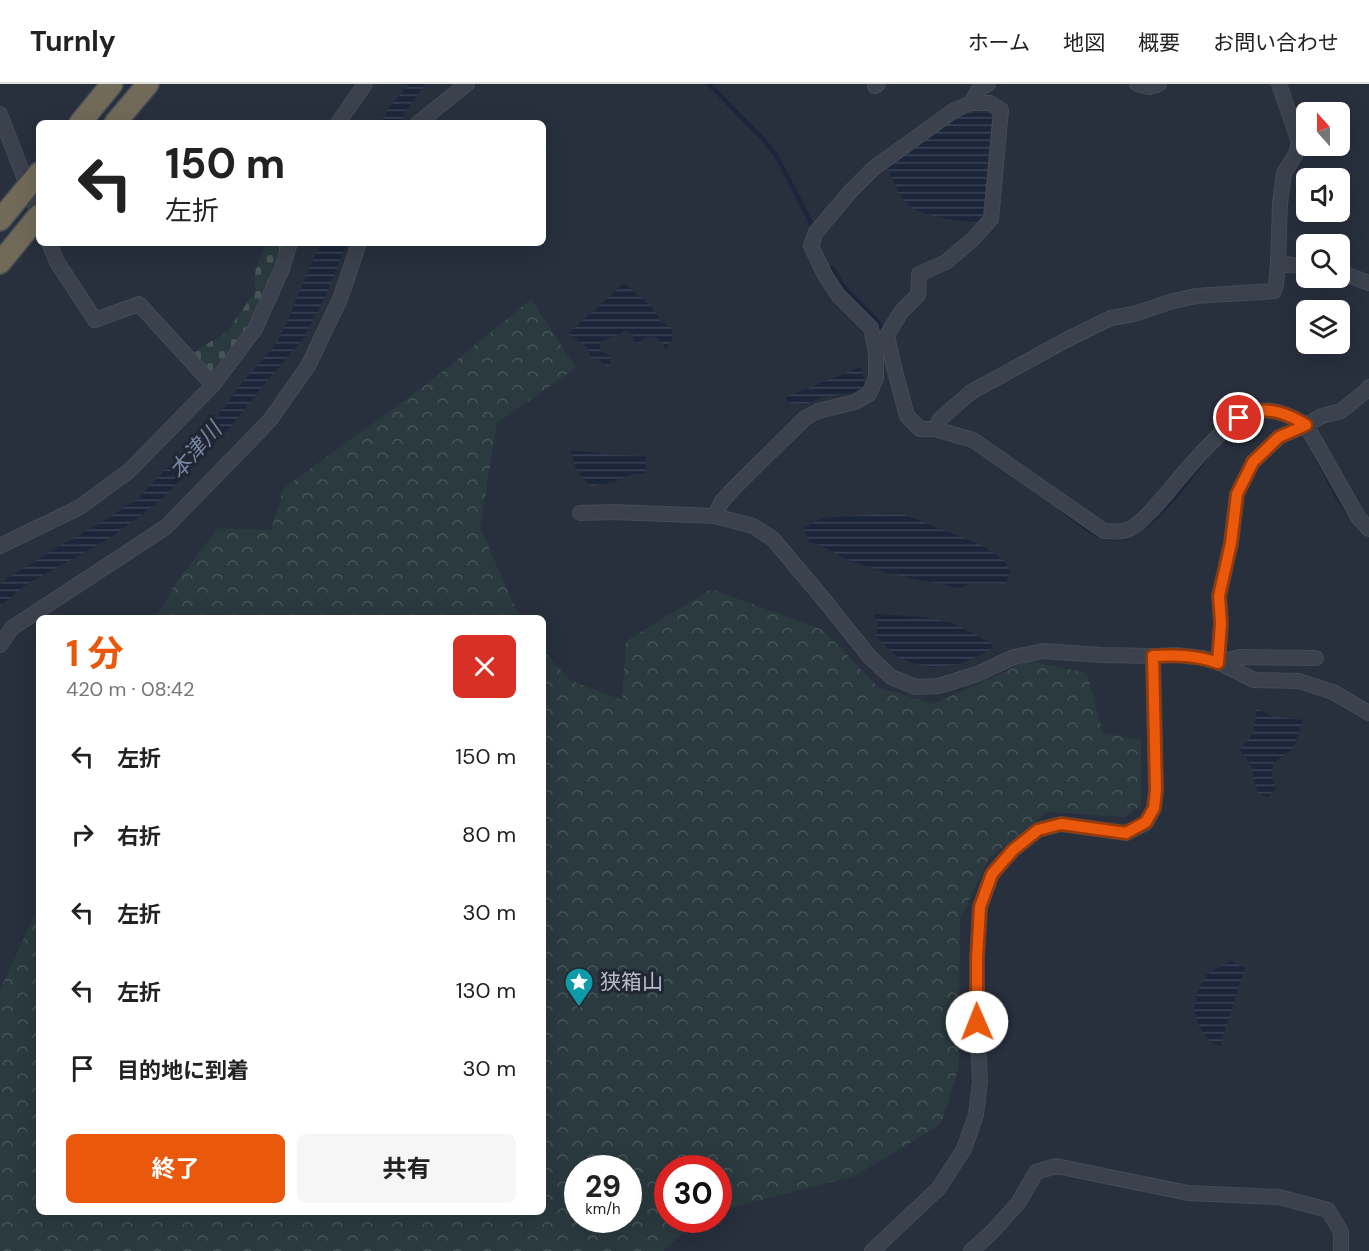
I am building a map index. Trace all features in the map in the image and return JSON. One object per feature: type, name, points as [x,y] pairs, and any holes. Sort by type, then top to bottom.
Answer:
[{"type":"highway","points":[[82,120],[112,84]]},
{"type":"highway","points":[[118,120],[148,84]]},
{"type":"highway","points":[[0,220],[33,179]]},
{"type":"highway","points":[[0,263],[36,220]]},
{"type":"street","points":[[340,120],[365,84]]},
{"type":"street","points":[[422,120],[467,84]]},
{"type":"street","points":[[1137,84],[1149,87],[1158,84]]},
{"type":"street","points":[[935,429],[940,419],[971,392],[1091,326],[1111,318],[1134,314],[1196,296],[1274,291],[1284,173],[1296,154],[1299,142],[1279,84]]},
{"type":"street","points":[[971,103],[981,86]]},
{"type":"street","points":[[715,516],[722,501],[805,418],[818,411],[855,402],[869,393],[876,378],[876,353],[871,328],[838,295],[825,275],[811,246],[816,232],[874,168],[953,111],[971,103],[990,103],[1001,110],[991,219],[973,239],[946,262],[920,274],[918,295],[901,312],[887,335],[907,416],[920,429],[935,429],[973,440],[1104,531],[1124,531],[1139,523],[1219,434],[1239,418],[1259,410],[1276,412],[1294,417],[1306,425],[1358,517],[1369,529]]},
{"type":"street","points":[[0,114],[33,179],[36,198]]},
{"type":"street","points":[[50,246],[57,262],[95,320],[139,304],[213,385]]},
{"type":"street","points":[[0,546],[80,507],[129,471],[213,385],[255,329],[290,246]]},
{"type":"street","points":[[0,645],[12,628],[166,527],[270,420],[308,366],[340,299],[358,246]]},
{"type":"street","points":[[1278,263],[1296,266]]},
{"type":"street","points":[[1350,276],[1369,283]]},
{"type":"street","points":[[1218,663],[1221,623],[1219,596],[1231,543],[1237,494],[1253,462],[1279,437],[1322,416],[1341,411],[1369,387]]},
{"type":"street","points":[[580,513],[715,516],[753,526],[773,539],[869,656],[891,678],[916,687],[939,686],[977,674],[1014,657],[1044,651],[1101,655],[1178,655],[1203,658],[1254,680],[1299,681],[1333,692],[1369,713]]},
{"type":"street","points":[[872,1251],[939,1188],[964,1149],[976,1115],[980,1081],[977,959],[980,907],[992,874],[1013,850],[1038,830],[1061,824],[1126,833],[1146,822],[1154,808],[1156,790],[1153,656]]},
{"type":"street","points":[[1218,663],[1240,657],[1316,658]]},
{"type":"street","points":[[971,1251],[992,1233],[1019,1202],[1036,1172],[1056,1166],[1188,1193],[1279,1197],[1328,1210],[1341,1232],[1341,1251]]},
{"type":"green space","points":[[266,246],[285,246],[261,311],[213,379],[193,356],[193,352],[227,332],[256,290],[255,272]]},
{"type":"green space","points":[[531,299],[576,368],[497,423],[480,528],[519,615],[158,615],[175,584],[218,528],[271,530],[284,488],[435,378]]},
{"type":"green space","points":[[711,589],[823,630],[878,687],[933,704],[1029,661],[1087,673],[1103,733],[1141,740],[1141,805],[1125,817],[1048,812],[989,858],[960,919],[959,1067],[941,1124],[855,1176],[732,1208],[732,1155],[654,1155],[654,1233],[683,1233],[663,1251],[0,1251],[0,990],[36,912],[36,1215],[546,1215],[546,653],[571,681],[622,700],[626,641]]},
{"type":"water","points":[[409,84],[425,84],[405,112],[402,120],[382,120]]},
{"type":"water","points":[[967,113],[988,113],[993,117],[984,210],[983,216],[976,223],[938,217],[911,207],[900,195],[888,168],[959,116]]},
{"type":"water","name":"本津川","points":[[320,246],[346,246],[326,295],[303,339],[229,429],[160,501],[110,538],[27,584],[0,606],[0,585],[5,580],[139,498],[178,457],[208,430],[241,384],[276,344]]},
{"type":"water","points":[[624,283],[651,306],[660,320],[672,329],[672,340],[666,349],[655,337],[644,338],[640,344],[634,340],[633,334],[625,330],[599,344],[601,352],[609,355],[611,365],[606,366],[598,358],[591,359],[588,348],[568,334]]},
{"type":"water","points":[[860,367],[865,381],[864,387],[855,392],[820,398],[804,405],[787,402],[786,397]]},
{"type":"water","points":[[571,450],[646,456],[645,474],[632,474],[615,482],[592,486],[577,470]]},
{"type":"water","points":[[900,513],[982,545],[1004,560],[1010,571],[1006,584],[973,583],[959,588],[891,574],[846,559],[810,542],[803,528],[823,518]]},
{"type":"water","points":[[874,614],[925,617],[952,623],[992,643],[993,649],[960,664],[936,667],[918,665],[897,657],[876,636],[878,624]]},
{"type":"water","points":[[1256,708],[1271,716],[1303,720],[1293,749],[1273,763],[1272,776],[1276,788],[1268,797],[1258,794],[1250,763],[1240,750],[1254,732]]},
{"type":"water","points":[[1231,961],[1245,968],[1220,1046],[1208,1040],[1199,1026],[1194,1010],[1198,991],[1207,974]]},
{"type":"waterway","points":[[709,84],[776,155],[812,225]]},
{"type":"waterway","points":[[832,268],[844,287],[876,319],[881,326],[882,336]]},
{"type":"waterway","points":[[1314,452],[1339,500],[1348,512]]},
{"type":"waterway","points":[[1135,533],[1164,509],[1205,459]]},
{"type":"waterway","points":[[1061,509],[1099,535],[1107,538],[1125,537]]},
{"type":"place","name":"狭箱山","points":[[579,1008]]},
{"type":"route","points":[[977,1022],[980,907],[992,874],[1013,850],[1038,830],[1061,824],[1126,833],[1146,822],[1154,808],[1156,790],[1153,656],[1178,655],[1203,658],[1218,663],[1221,623],[1219,596],[1231,543],[1237,494],[1253,462],[1279,437],[1306,425],[1294,417],[1259,410],[1239,418]]}]
